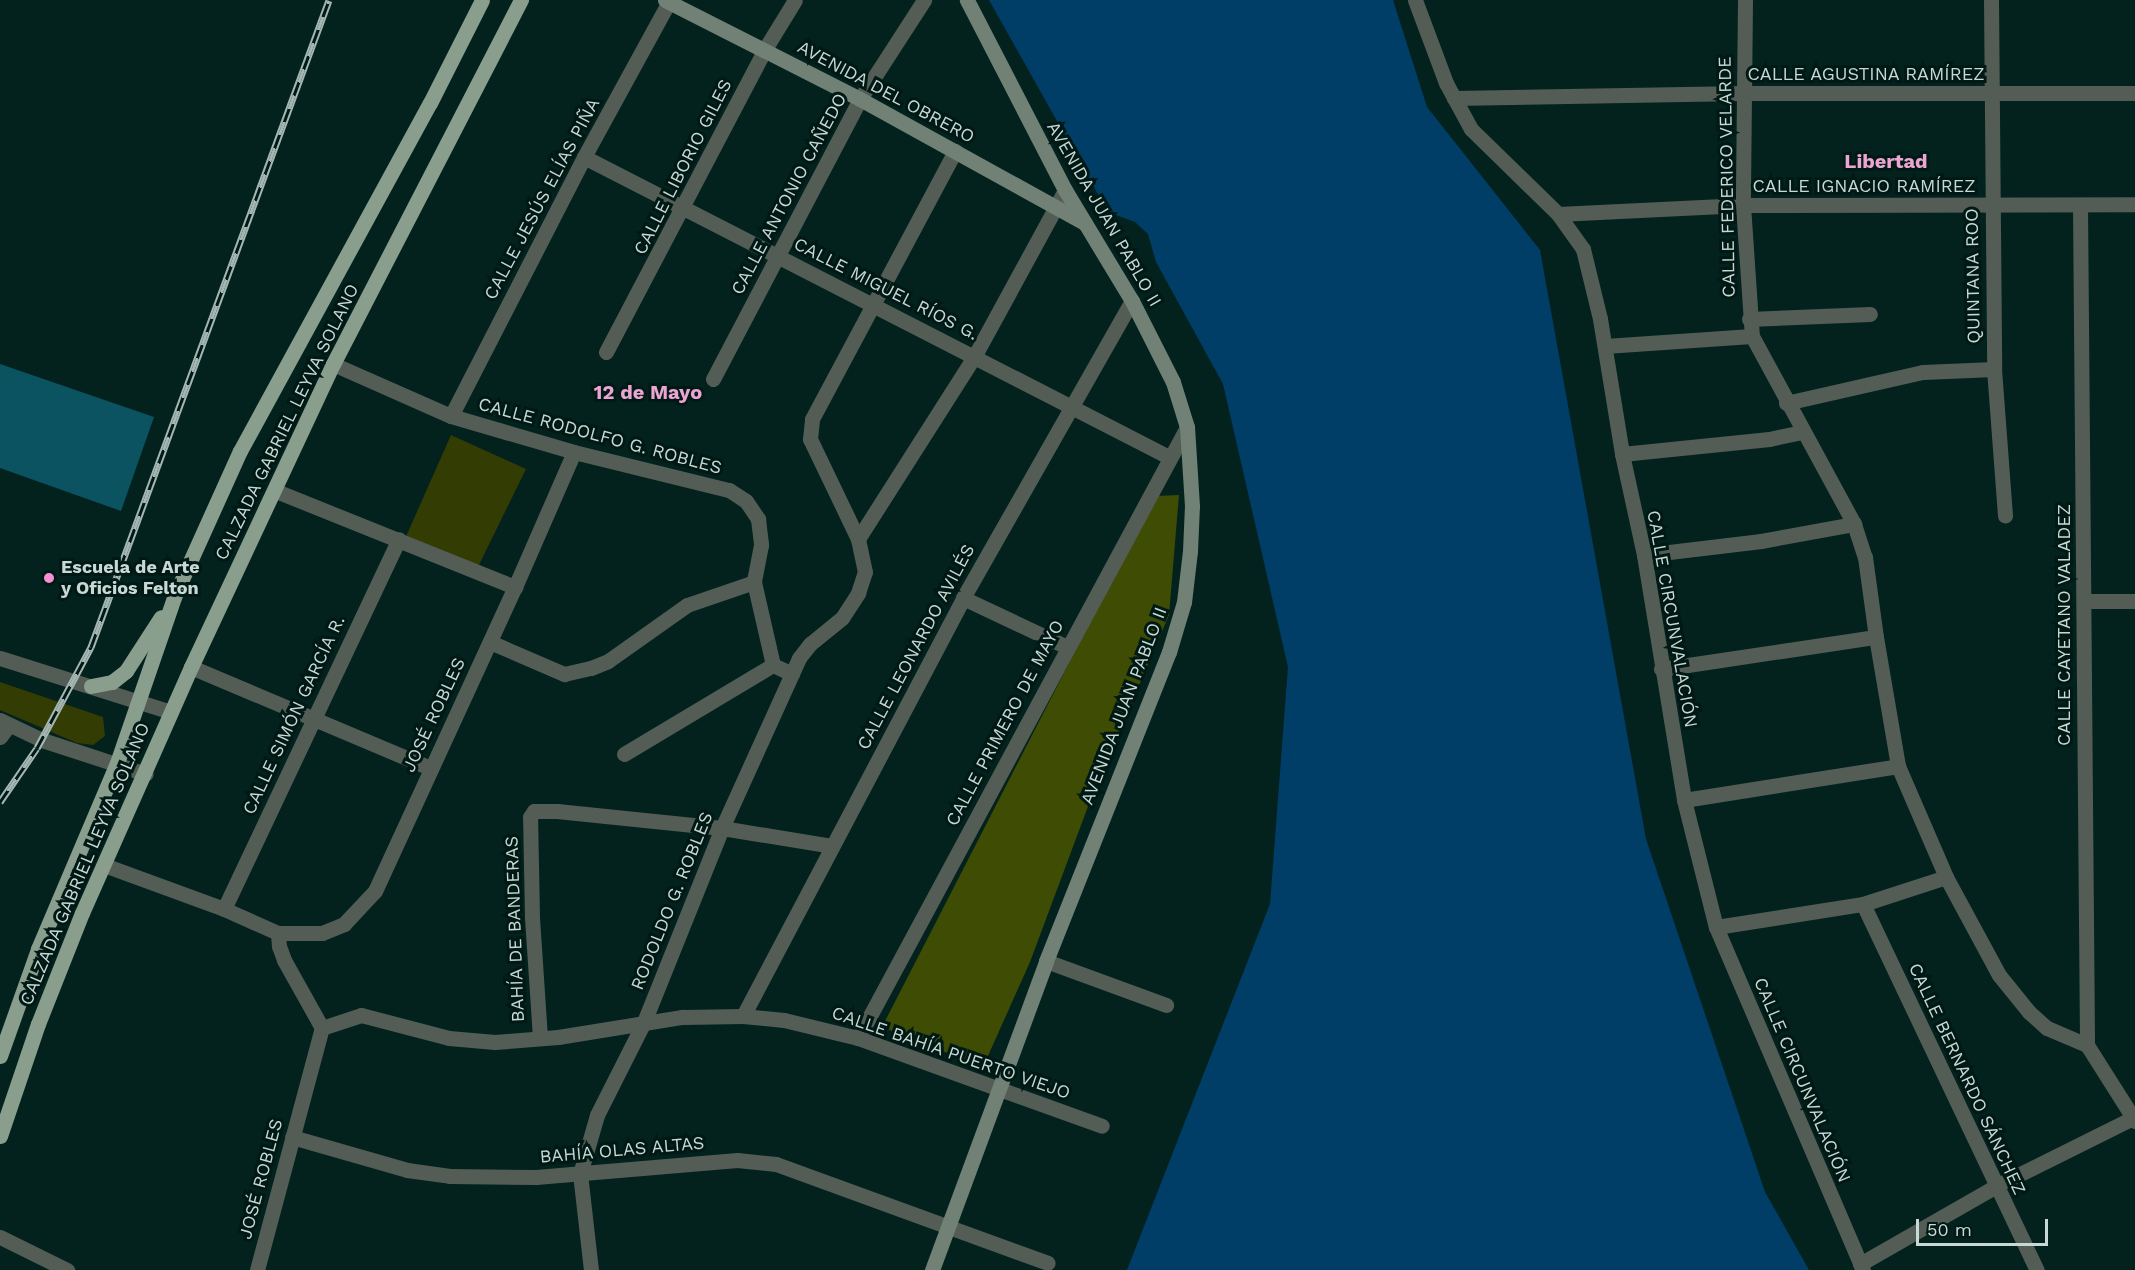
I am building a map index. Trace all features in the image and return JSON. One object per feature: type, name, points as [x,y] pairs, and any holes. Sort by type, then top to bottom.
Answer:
[{"type":"main road","name":"CALZADA GABRIEL LEYVA SOLANO","points":[[0,1056],[38,949],[117,763],[174,597],[240,451],[430,103],[482,0]]},
{"type":"main road","name":"CALZADA GABRIEL LEYVA SOLANO","points":[[0,1136],[38,1024],[104,864],[146,774],[191,667],[276,491],[333,364],[521,0]]},
{"type":"main road","name":"AVENIDA JUAN PABLO II","points":[[932,1270],[1046,961],[1169,652],[1184,602],[1192,506],[1187,427],[1169,373],[1132,301],[1065,190],[967,0]]},
{"type":"main road","name":"AVENIDA DEL OBRERO","points":[[668,1],[860,99],[1085,223]]},
{"type":"main road","points":[[91,686],[112,682],[126,671],[174,597]]},
{"type":"street","name":"CALLE LIBORIO GILES","points":[[606,352],[684,209],[765,49],[795,0]]},
{"type":"street","name":"CALLE ANTONIO CAÑEDO","points":[[713,380],[860,99],[924,0]]},
{"type":"street","name":"CALLE CIRCUNVALACIÓN","points":[[1415,0],[1454,98],[1471,129],[1557,214],[1583,249],[1605,346],[1622,454],[1644,555],[1684,800],[1716,927],[1861,1267]]},
{"type":"street","name":"CALLE FEDERICO VELARDE","points":[[1745,0],[1743,205],[1749,319],[1752,336],[1854,524],[1865,557],[1876,637],[1899,766],[1947,877],[1999,975],[2029,1012],[2047,1028],[2087,1045]]},
{"type":"street","name":"QUINTANA ROO","points":[[1991,0],[1994,369],[2005,516]]},
{"type":"street","name":"CALLE JESÚS ELÍAS PIÑA","points":[[451,416],[584,157],[668,1]]},
{"type":"street","name":"CALLE AGUSTINA RAMÍREZ","points":[[1454,98],[1743,93],[2135,93]]},
{"type":"street","points":[[858,539],[810,439],[812,419],[955,151]]},
{"type":"street","name":"CALLE MIGUEL RÍOS G.","points":[[584,157],[1169,457]]},
{"type":"street","points":[[858,539],[974,357],[1065,190]]},
{"type":"street","name":"CALLE IGNACIO RAMÍREZ","points":[[1557,214],[1743,205],[2135,204]]},
{"type":"street","name":"CALLE CAYETANO VALADEZ","points":[[2080,205],[2087,1045]]},
{"type":"street","name":"CALLE LEONARDO AVILÉS","points":[[743,1016],[963,598],[1132,301]]},
{"type":"street","points":[[1749,319],[1869,314]]},
{"type":"street","points":[[1605,346],[1752,336]]},
{"type":"street","name":"CALLE RODOLFO G. ROBLES","points":[[333,364],[451,416],[574,452],[729,490],[746,501],[758,519],[761,545],[754,582],[773,665]]},
{"type":"street","points":[[1786,402],[1923,372],[1994,369]]},
{"type":"street","name":"CALLE PRIMERO DE MAYO","points":[[858,1038],[1187,427]]},
{"type":"street","points":[[1622,454],[1769,440],[1803,432]]},
{"type":"street","name":"JOSÉ ROBLES","points":[[278,933],[322,933],[344,924],[362,908],[375,891],[515,587],[574,452]]},
{"type":"street","points":[[276,491],[515,587]]},
{"type":"street","points":[[1644,555],[1761,541],[1854,524]]},
{"type":"street","name":"CALLE SIMÓN GARCÍA R.","points":[[224,909],[399,539]]},
{"type":"street","name":"RODOLDO G. ROBLES","points":[[591,1270],[580,1174],[597,1114],[644,1022],[722,828],[799,658],[810,644],[842,618],[858,593],[865,572],[858,539]]},
{"type":"street","points":[[490,642],[564,674],[582,670],[608,661],[687,605],[754,582]]},
{"type":"street","points":[[963,598],[1067,647]]},
{"type":"street","points":[[2085,601],[2135,601]]},
{"type":"street","points":[[1661,669],[1876,637]]},
{"type":"street","points":[[0,658],[139,700],[171,712]]},
{"type":"street","points":[[624,754],[773,665],[792,674]]},
{"type":"street","points":[[191,667],[430,768]]},
{"type":"street","points":[[0,738],[5,722],[42,740],[146,774]]},
{"type":"street","points":[[1684,800],[1899,766]]},
{"type":"street","name":"BAHÍA DE BANDERAS","points":[[540,1038],[532,917],[530,817],[534,811],[557,811],[722,828]]},
{"type":"street","points":[[722,828],[832,846]]},
{"type":"street","points":[[104,864],[224,909],[278,933],[279,946],[284,960],[322,1028]]},
{"type":"street","points":[[1716,927],[1863,904],[1947,877]]},
{"type":"street","name":"CALLE BERNARDO SÁNCHEZ","points":[[1863,904],[2037,1270]]},
{"type":"street","points":[[1046,961],[1166,1005]]},
{"type":"street","name":"CALLE BAHÍA PUERTO VIEJO","points":[[322,1028],[361,1015],[449,1038],[495,1042],[599,1032],[644,1022],[682,1017],[743,1016],[817,1026],[858,1038],[999,1091],[1102,1126]]},
{"type":"street","name":"JOSÉ ROBLES","points":[[256,1270],[322,1028]]},
{"type":"street","points":[[1861,1267],[1996,1186],[2134,1118],[2087,1045]]},
{"type":"street","name":"BAHÍA OLAS ALTAS","points":[[292,1137],[407,1170],[450,1176],[536,1177],[737,1160],[776,1164],[1048,1263]]},
{"type":"street","points":[[0,1237],[67,1270]]},
{"type":"green space","points":[[451,435],[526,469],[476,571],[404,541]]},
{"type":"green space","points":[[1179,495],[1169,615],[1093,793],[1030,962],[983,1067],[882,1027],[1155,496]]},
{"type":"green space","points":[[0,682],[103,717],[105,736],[93,745],[77,743],[0,710]]},
{"type":"water","points":[[989,0],[1393,0],[1427,107],[1540,250],[1646,839],[1765,1192],[1809,1270],[1127,1270],[1270,904],[1288,667],[1223,384],[1156,262],[1148,234],[1135,222],[1108,212]]},
{"type":"building","points":[[0,364],[154,417],[121,511],[0,468]]},
{"type":"railway","points":[[0,802],[37,748],[91,647],[329,0]]},
{"type":"place","name":"Escuela de Arte y Oficios Felton","points":[[49,578]]},
{"type":"district","name":"Libertad","points":[[1886,161]]},
{"type":"district","name":"12 de Mayo","points":[[648,392]]}]
